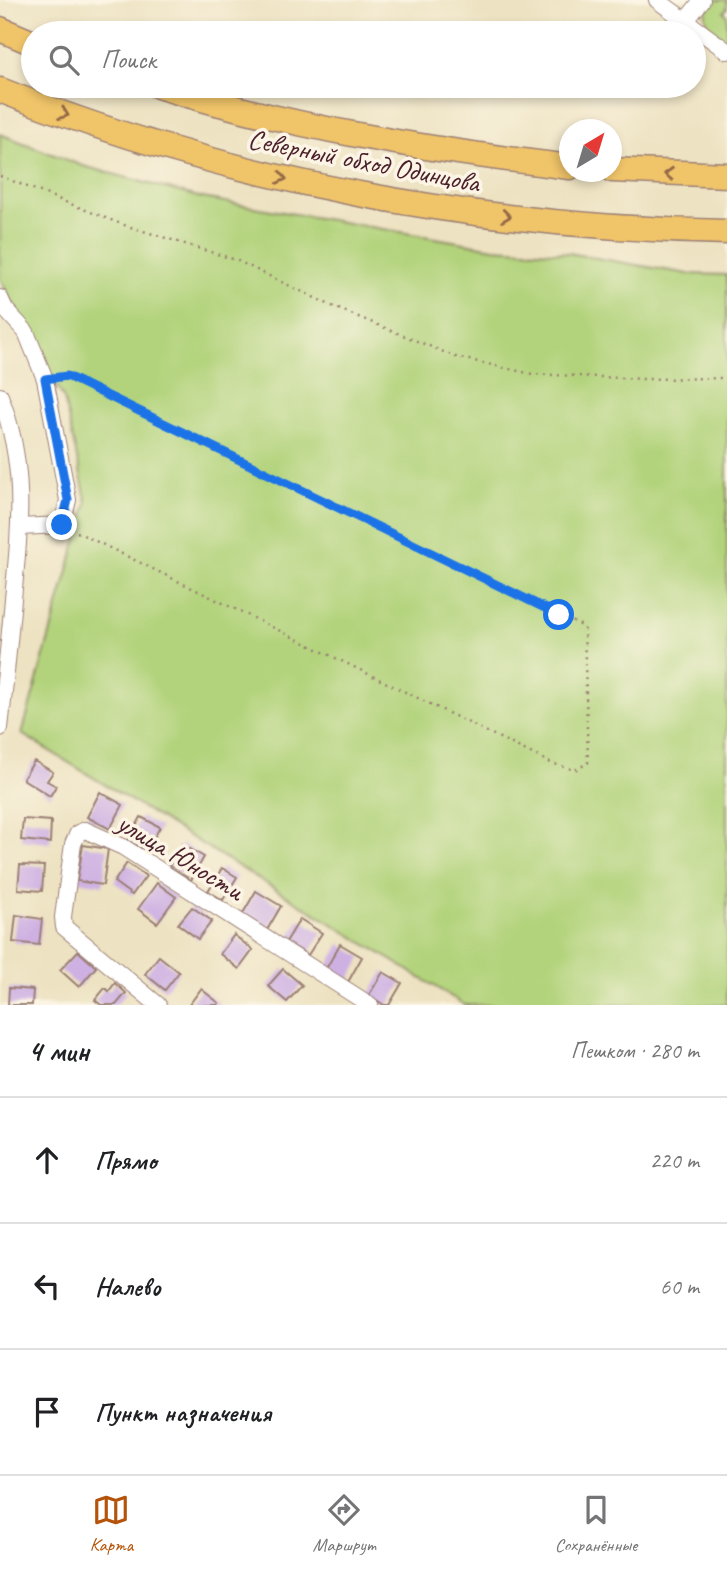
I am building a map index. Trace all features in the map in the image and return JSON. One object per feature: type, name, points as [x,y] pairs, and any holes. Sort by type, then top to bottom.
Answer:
[{"type":"highway","points":[[0,29],[21,38]]},
{"type":"highway","name":"Северный обход Одинцова","points":[[0,90],[21,98]]},
{"type":"highway","name":"Северный обход Одинцова","points":[[22,98],[95,125],[185,153],[269,175],[361,194],[459,211],[569,224],[727,232]]},
{"type":"highway","name":"Северный обход Одинцова","points":[[202,98],[282,120],[371,139],[467,155],[559,166]]},
{"type":"highway","points":[[622,171],[727,176]]},
{"type":"street","points":[[657,0],[684,21]]},
{"type":"street","points":[[686,21],[702,0]]},
{"type":"street","points":[[706,36],[727,51]]},
{"type":"street","points":[[0,298],[5,309],[26,332],[45,379],[68,500],[62,525],[19,527]]},
{"type":"street","points":[[0,396],[9,420],[20,485],[19,527],[0,728]]},
{"type":"street","name":"улица Юности","points":[[158,1005],[64,927],[73,844],[78,832],[85,830],[123,847],[370,1005]]},
{"type":"path","points":[[0,176],[121,224],[236,260],[334,307],[456,357],[532,373],[644,379],[727,379]]},
{"type":"path","points":[[45,379],[67,376],[584,627],[588,763],[575,769],[551,763],[62,525]]},
{"type":"green space","points":[[714,0],[727,0],[724,12],[727,15],[727,43],[711,29],[706,18],[708,6]]},
{"type":"green space","points":[[0,134],[83,166],[202,198],[494,248],[568,253],[688,274],[727,275],[727,1005],[465,1005],[22,734],[87,503],[64,399],[0,279]]},
{"type":"building","points":[[34,761],[53,772],[47,781],[56,786],[50,796],[23,779]]},
{"type":"building","points":[[100,792],[123,805],[110,829],[87,817]]},
{"type":"building","points":[[141,817],[160,827],[147,851],[128,841]]},
{"type":"building","points":[[23,819],[51,821],[50,843],[21,840]]},
{"type":"building","points":[[182,844],[204,857],[191,880],[169,866]]},
{"type":"building","points":[[83,845],[108,849],[103,885],[77,881]]},
{"type":"building","points":[[127,863],[146,876],[132,895],[114,882]]},
{"type":"building","points":[[20,865],[44,866],[42,891],[18,889]]},
{"type":"building","points":[[222,868],[237,877],[223,900],[208,891]]},
{"type":"building","points":[[157,883],[176,897],[157,923],[138,909]]},
{"type":"building","points":[[256,891],[281,906],[267,930],[242,915]]},
{"type":"building","points":[[192,907],[212,921],[198,939],[178,924]]},
{"type":"building","points":[[16,915],[42,919],[39,945],[13,942]]},
{"type":"building","points":[[300,919],[322,933],[308,955],[286,942]]},
{"type":"building","points":[[234,935],[253,950],[239,969],[220,954]]},
{"type":"building","points":[[340,944],[362,957],[348,982],[326,969]]},
{"type":"building","points":[[78,951],[96,967],[79,987],[60,970]]},
{"type":"building","points":[[159,956],[179,972],[165,990],[145,974]]},
{"type":"building","points":[[283,969],[302,985],[287,1002],[268,986]]},
{"type":"building","points":[[383,972],[402,983],[389,1005],[384,1005],[369,995]]},
{"type":"building","points":[[115,983],[126,993],[116,1005],[101,1005],[95,1000],[105,988],[109,991]]},
{"type":"building","points":[[9,988],[33,990],[32,1005],[8,1005]]},
{"type":"building","points":[[201,989],[219,1003],[218,1005],[189,1005]]},
{"type":"route","points":[[62,525],[68,500],[45,379],[67,376],[559,615]]}]
